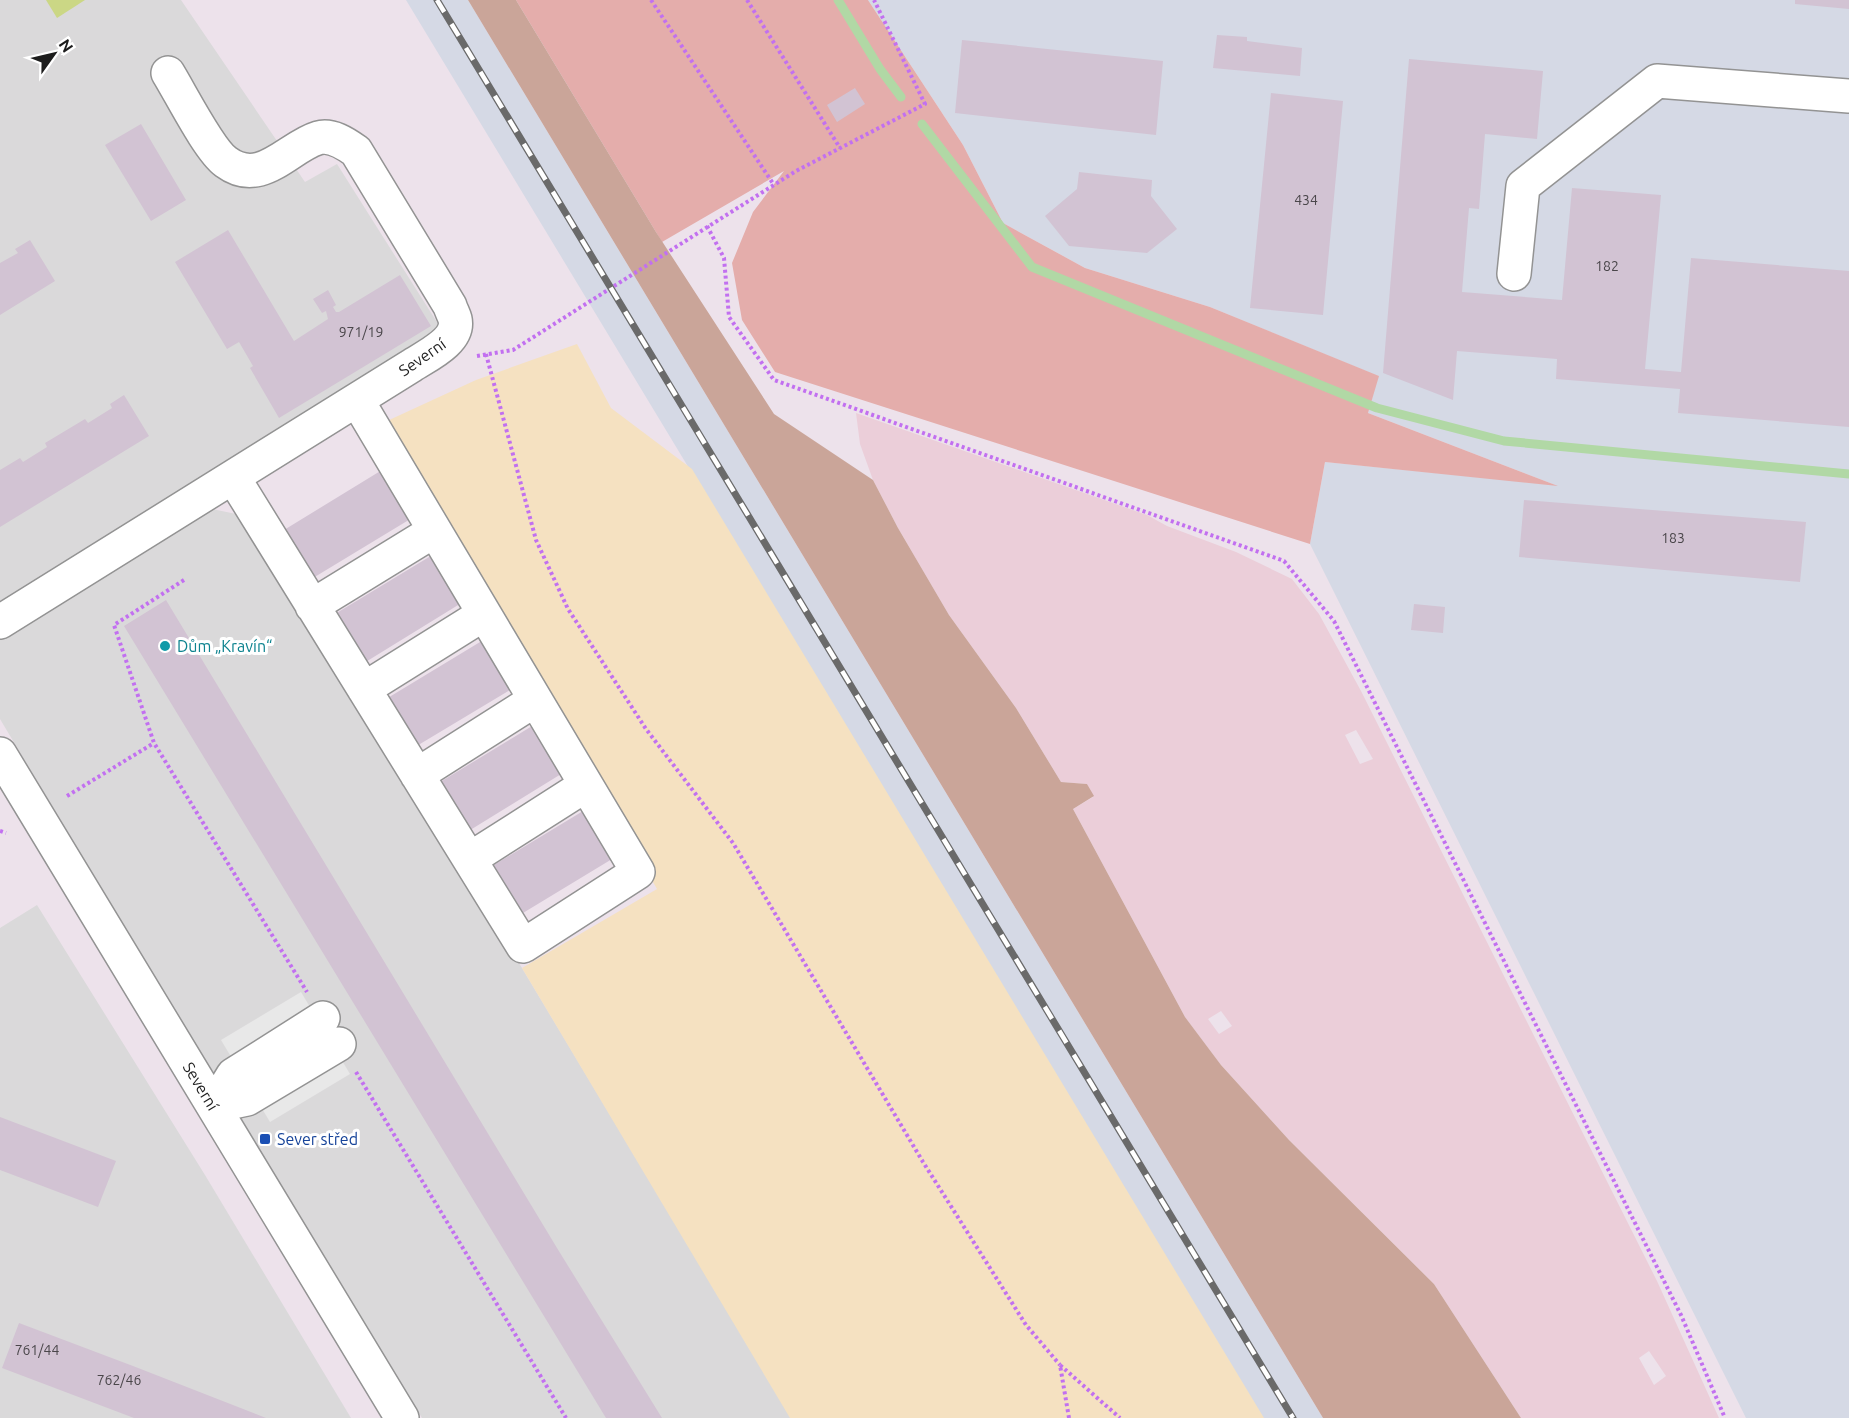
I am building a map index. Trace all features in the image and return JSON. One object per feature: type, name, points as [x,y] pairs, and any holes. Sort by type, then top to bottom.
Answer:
[{"type":"street","name":"Severní","points":[[0,622],[357,400],[446,343],[453,333],[456,321],[450,306],[356,151],[340,140],[319,137],[267,167],[245,171],[226,162],[214,150],[168,73]]},
{"type":"street","points":[[1514,274],[1523,186],[1657,81],[1849,96]]},
{"type":"street","points":[[233,477],[523,946],[638,872],[357,400]]},
{"type":"street","points":[[312,606],[434,531]]},
{"type":"street","points":[[364,689],[484,614]]},
{"type":"street","points":[[417,775],[535,700]]},
{"type":"street","name":"Severní","points":[[0,754],[402,1418]]},
{"type":"street","points":[[470,859],[586,785]]},
{"type":"street","points":[[214,1106],[233,1075],[331,1031]]},
{"type":"path","points":[[651,0],[774,184]]},
{"type":"path","points":[[747,0],[840,148]]},
{"type":"path","points":[[874,0],[925,104],[774,184],[513,350],[486,354],[536,540],[568,609],[646,729],[733,843],[929,1172],[1026,1325],[1060,1365],[1120,1418]]},
{"type":"path","points":[[707,226],[724,258],[729,317],[774,380],[1284,561],[1334,621],[1681,1315],[1725,1418]]},
{"type":"path","points":[[130,667],[114,625],[184,580]]},
{"type":"path","points":[[67,796],[154,743]]},
{"type":"path","points":[[0,831],[6,833]]},
{"type":"path","points":[[1060,1365],[1069,1418]]},
{"type":"shaded area","points":[[0,0],[181,0],[305,182],[337,164],[440,327],[0,608]]},
{"type":"shaded area","points":[[406,0],[468,0],[1323,1418],[1263,1418]]},
{"type":"shaded area","points":[[468,0],[516,0],[656,232],[774,414],[873,480],[949,615],[1016,708],[1061,782],[1087,784],[1094,796],[1073,809],[1185,1017],[1221,1065],[1289,1140],[1434,1284],[1521,1418],[1323,1418]]},
{"type":"shaded area","points":[[516,0],[868,0],[963,145],[1003,223],[1085,268],[1210,307],[1379,376],[1368,413],[1558,486],[1325,462],[1310,544],[775,372],[742,320],[732,263],[753,212],[784,171],[662,242]]},
{"type":"shaded area","points":[[868,0],[1849,0],[1849,1418],[1746,1418],[1310,544],[1325,462],[1555,485],[1368,413],[1378,376],[1210,307],[1085,268],[1003,223],[963,145]]},
{"type":"shaded area","points":[[577,344],[611,408],[692,469],[1264,1418],[790,1418],[522,968],[657,889],[387,421],[476,380]]},
{"type":"shaded area","points":[[856,413],[1147,515],[1167,526],[1236,552],[1292,579],[1319,614],[1361,691],[1657,1281],[1719,1418],[1521,1418],[1434,1284],[1289,1140],[1221,1065],[1185,1017],[1073,809],[1093,797],[1087,784],[1061,782],[1016,708],[949,615],[873,480],[860,444]],"holes":[[[1356,730],[1373,759],[1360,764],[1345,735]],[[1221,1011],[1232,1026],[1219,1034],[1208,1019]],[[1649,1351],[1666,1376],[1654,1385],[1639,1358]]]},
{"type":"shaded area","points":[[212,509],[241,515],[522,968],[792,1418],[422,1418],[289,1202],[0,719],[0,640]]},
{"type":"shaded area","points":[[37,905],[205,1175],[351,1418],[0,1418],[0,928]]},
{"type":"shaded area","points":[[301,992],[350,1074],[270,1122],[221,1040]]},
{"type":"green space","points":[[46,0],[85,0],[57,18]]},
{"type":"building","points":[[1795,0],[1849,0],[1849,9],[1795,4]]},
{"type":"building","points":[[1217,35],[1247,37],[1247,41],[1302,48],[1300,76],[1213,68]]},
{"type":"building","points":[[962,40],[1163,61],[1156,135],[955,113]]},
{"type":"building","points":[[1409,59],[1543,71],[1537,139],[1485,134],[1479,209],[1469,208],[1462,292],[1562,300],[1572,188],[1661,195],[1645,369],[1681,372],[1691,258],[1849,271],[1849,427],[1678,413],[1680,389],[1556,379],[1557,359],[1457,351],[1453,400],[1383,373]]},
{"type":"building","points":[[855,88],[865,104],[837,122],[827,105]]},
{"type":"building","points":[[1271,93],[1343,101],[1323,315],[1250,308]]},
{"type":"building","points":[[141,124],[186,200],[151,221],[105,145]]},
{"type":"building","points":[[1079,172],[1152,180],[1151,196],[1177,229],[1147,253],[1069,246],[1045,216],[1077,189]]},
{"type":"building","points":[[228,230],[294,341],[328,319],[326,311],[322,313],[313,299],[328,290],[336,305],[333,307],[336,312],[339,312],[400,275],[431,326],[279,418],[250,368],[253,366],[239,342],[227,349],[175,262]]},
{"type":"building","points":[[30,240],[55,281],[0,315],[0,263],[18,253],[15,249]]},
{"type":"building","points":[[124,395],[149,436],[0,527],[0,470],[20,458],[23,462],[47,447],[45,443],[85,419],[88,423],[112,408],[110,404]]},
{"type":"building","points":[[382,470],[412,518],[313,578],[284,530]]},
{"type":"building","points":[[1524,500],[1806,522],[1800,582],[1519,557]]},
{"type":"building","points":[[434,554],[463,602],[364,663],[335,614]]},
{"type":"building","points":[[166,600],[662,1418],[606,1418],[124,626]]},
{"type":"building","points":[[1414,604],[1445,607],[1443,633],[1411,630]]},
{"type":"building","points":[[485,639],[515,687],[415,747],[386,699]]},
{"type":"building","points":[[537,723],[566,771],[467,832],[437,784]]},
{"type":"building","points":[[588,808],[617,856],[518,916],[489,868]]},
{"type":"building","points":[[0,1117],[116,1161],[98,1207],[0,1170]]},
{"type":"building","points":[[19,1323],[266,1418],[134,1418],[2,1368]]},
{"type":"waterway","points":[[838,0],[880,69],[901,97]]},
{"type":"waterway","points":[[922,124],[1032,267],[1377,408],[1504,441],[1849,474]]},
{"type":"railway","points":[[437,0],[1293,1418]]},
{"type":"place","name":"Dům „Kravín“","points":[[165,646]]},
{"type":"place","name":"Sever střed","points":[[265,1139]]}]
